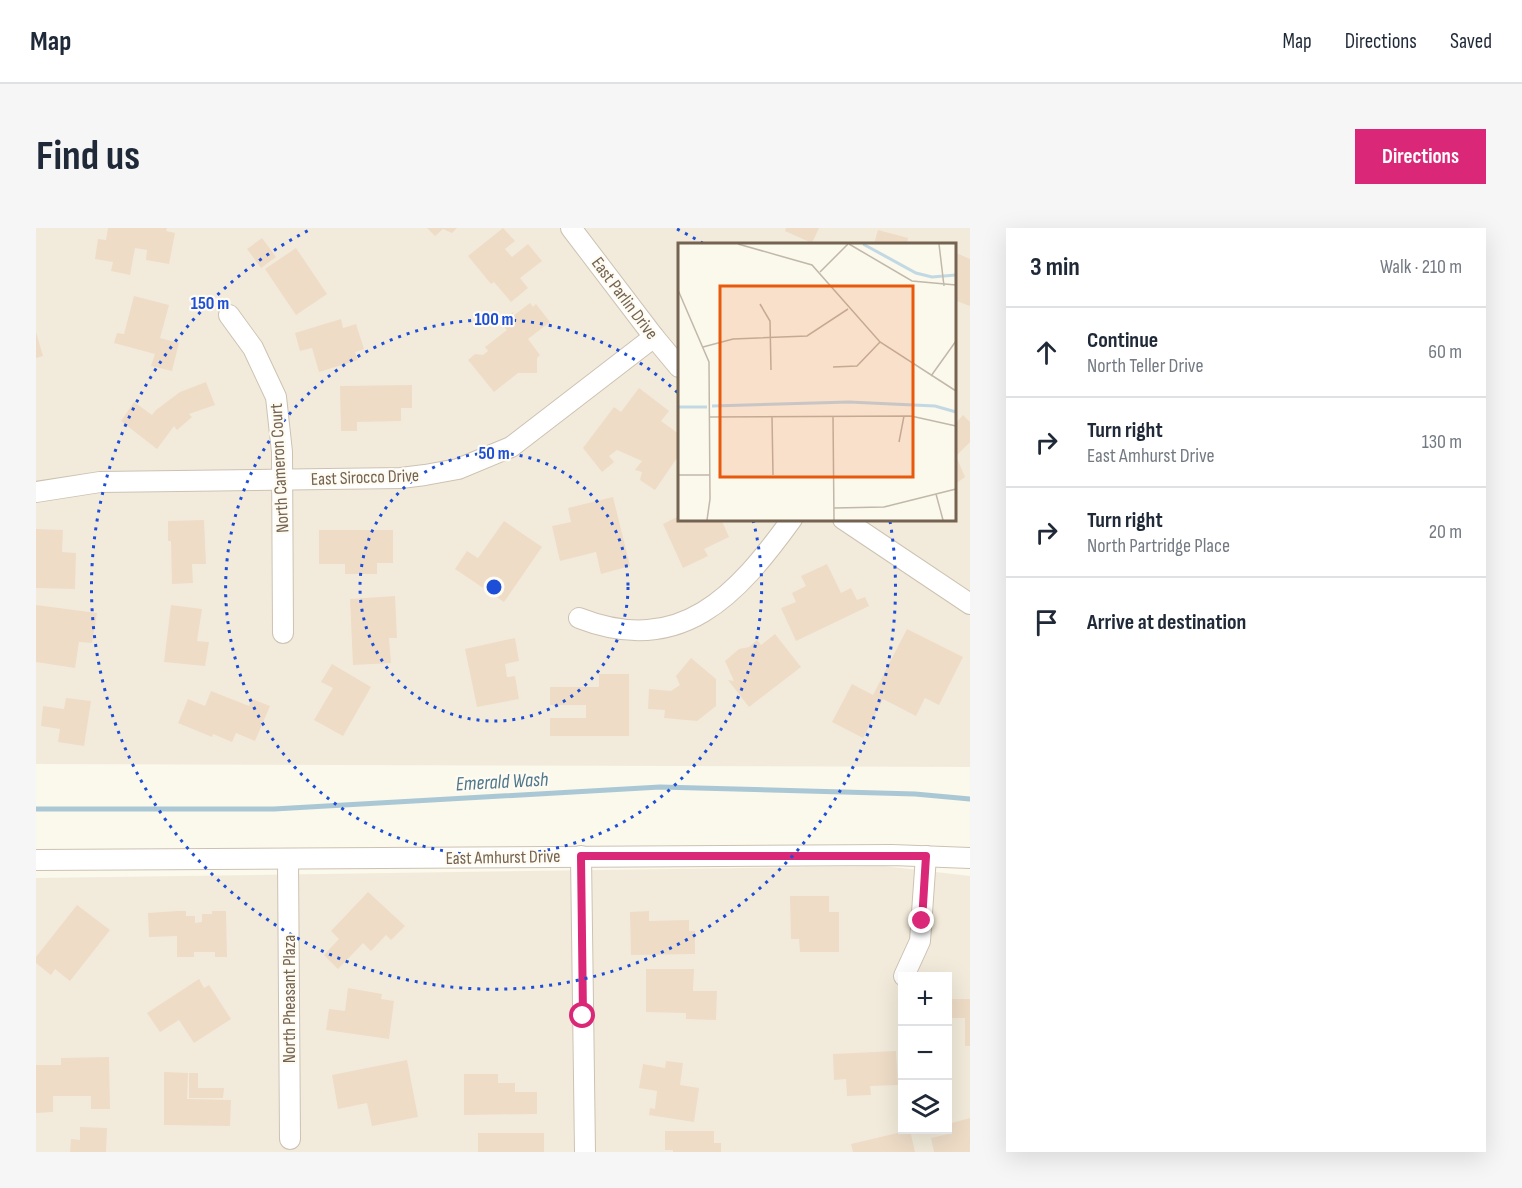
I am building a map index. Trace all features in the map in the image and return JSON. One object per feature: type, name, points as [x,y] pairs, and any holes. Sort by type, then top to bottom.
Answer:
[{"type":"street","name":"East Parlin Drive","points":[[571,228],[654,338],[678,366]]},
{"type":"street","name":"North Cameron Court","points":[[229,315],[253,348],[276,397],[282,479],[283,633]]},
{"type":"street","name":"East Sirocco Drive","points":[[36,492],[100,482],[425,476],[458,469],[510,447],[654,338]]},
{"type":"street","points":[[579,618],[601,627],[652,630],[698,616],[733,591],[791,520]]},
{"type":"street","points":[[844,520],[970,604]]},
{"type":"street","points":[[581,856],[585,1152]]},
{"type":"street","name":"East Amhurst Drive","points":[[36,860],[288,860],[581,856],[970,858]]},
{"type":"street","points":[[906,972],[920,941],[926,856]]},
{"type":"street","name":"North Pheasant Plaza","points":[[288,860],[290,1139]]},
{"type":"shaded area","points":[[36,228],[970,228],[970,767],[36,764]]},
{"type":"shaded area","points":[[884,866],[970,876],[970,1152],[36,1152],[36,878]]},
{"type":"building","points":[[108,228],[167,228],[166,231],[175,233],[169,264],[146,260],[147,250],[135,248],[130,275],[111,271],[113,262],[95,259],[98,239],[106,240]]},
{"type":"building","points":[[427,228],[457,228],[452,233],[443,229],[435,236]]},
{"type":"building","points":[[503,228],[515,241],[505,249],[512,257],[528,244],[542,261],[520,278],[528,288],[511,302],[494,282],[491,284],[468,256]]},
{"type":"building","points":[[786,228],[819,228],[812,243],[785,231]]},
{"type":"building","points":[[878,230],[908,238],[907,243],[874,243]]},
{"type":"building","points":[[262,238],[276,257],[261,268],[247,249]]},
{"type":"building","points":[[296,248],[327,294],[296,315],[265,269]]},
{"type":"building","points":[[955,252],[970,259],[970,306],[955,300]]},
{"type":"building","points":[[134,296],[169,305],[160,338],[179,343],[172,371],[151,366],[155,354],[114,343],[117,333],[124,334]]},
{"type":"building","points":[[530,303],[533,307],[536,304],[550,322],[528,339],[540,355],[537,358],[537,373],[518,373],[494,392],[468,360],[475,354],[483,355],[488,351],[485,347],[507,330],[500,322],[513,312],[513,316]]},
{"type":"building","points":[[341,319],[343,328],[356,324],[364,349],[355,352],[358,360],[319,372],[312,348],[300,351],[295,333]]},
{"type":"building","points":[[36,332],[43,356],[36,358]]},
{"type":"building","points":[[206,382],[215,405],[189,414],[192,417],[177,430],[174,426],[157,449],[121,421],[134,402],[152,415],[180,392]]},
{"type":"building","points":[[412,385],[412,408],[401,408],[401,421],[357,422],[357,431],[341,431],[340,386]]},
{"type":"building","points":[[639,388],[669,411],[661,421],[678,433],[678,456],[655,490],[640,480],[642,472],[635,470],[642,461],[617,450],[609,456],[614,462],[602,472],[583,448],[614,407],[621,412]]},
{"type":"building","points":[[963,415],[970,422],[970,442],[956,456],[965,477],[955,484],[955,424]]},
{"type":"building","points":[[613,497],[630,566],[601,574],[596,552],[560,561],[552,526],[571,522],[568,508]]},
{"type":"building","points":[[678,516],[678,520],[721,520],[729,537],[704,549],[708,556],[683,568],[663,524]]},
{"type":"building","points":[[204,520],[206,564],[192,564],[193,583],[172,584],[168,521]]},
{"type":"building","points":[[504,521],[542,547],[504,602],[455,569],[467,551],[478,558]]},
{"type":"building","points":[[36,529],[63,530],[62,552],[76,553],[75,589],[36,588]]},
{"type":"building","points":[[319,530],[393,530],[393,563],[377,563],[377,574],[345,574],[345,564],[319,564]]},
{"type":"building","points":[[827,564],[841,593],[851,588],[857,600],[865,597],[869,606],[796,641],[781,608],[796,602],[792,593],[806,586],[801,576]]},
{"type":"building","points":[[395,596],[397,638],[389,638],[391,663],[353,665],[350,599]]},
{"type":"building","points":[[36,605],[97,613],[92,643],[79,642],[75,668],[36,662]]},
{"type":"building","points":[[171,605],[202,609],[197,641],[209,642],[205,666],[164,662]]},
{"type":"building","points":[[907,629],[963,657],[939,705],[925,698],[916,716],[883,699],[863,738],[832,722],[852,684],[873,695]]},
{"type":"building","points":[[775,634],[801,667],[749,707],[728,680],[734,681],[725,661],[739,649],[749,647],[757,640],[761,645]]},
{"type":"building","points":[[515,638],[519,661],[505,664],[507,677],[515,676],[519,699],[477,707],[465,649]]},
{"type":"building","points":[[691,658],[716,679],[716,706],[697,721],[664,718],[665,710],[648,709],[649,689],[671,691],[680,685],[676,676]]},
{"type":"building","points":[[332,664],[371,687],[343,736],[314,720],[333,688],[321,682]]},
{"type":"building","points":[[599,674],[629,674],[629,736],[550,736],[550,718],[586,718],[586,705],[550,705],[550,687],[599,687]]},
{"type":"building","points":[[211,691],[249,706],[252,699],[270,706],[255,741],[236,733],[232,742],[213,734],[212,737],[178,723],[188,699],[205,706]]},
{"type":"building","points":[[66,698],[91,701],[84,746],[58,742],[60,729],[41,726],[43,706],[64,709]]},
{"type":"building","points":[[368,892],[405,926],[391,940],[386,935],[371,951],[363,943],[338,969],[324,955],[339,939],[331,931]]},
{"type":"building","points":[[790,896],[829,896],[829,912],[839,912],[839,952],[800,952],[799,939],[791,939]]},
{"type":"building","points":[[77,905],[110,930],[70,981],[55,969],[51,975],[36,963],[36,957]]},
{"type":"building","points":[[186,911],[186,916],[195,916],[195,923],[202,922],[202,914],[226,911],[227,957],[215,957],[215,952],[194,952],[194,957],[177,957],[177,936],[149,937],[148,913]]},
{"type":"building","points":[[649,911],[649,921],[689,920],[689,931],[695,931],[695,954],[631,955],[630,912]]},
{"type":"building","points":[[646,969],[694,969],[693,991],[717,991],[716,1020],[686,1019],[686,1013],[646,1012]]},
{"type":"building","points":[[199,979],[204,988],[209,985],[231,1019],[194,1043],[179,1020],[160,1032],[147,1013]]},
{"type":"building","points":[[348,988],[382,994],[381,999],[394,1001],[389,1039],[326,1030],[329,1009],[345,1011]]},
{"type":"building","points":[[952,999],[970,999],[970,1046],[965,1046],[965,1018],[952,1018]]},
{"type":"building","points":[[896,1051],[898,1085],[870,1086],[871,1095],[847,1096],[846,1079],[834,1080],[833,1054]]},
{"type":"building","points":[[109,1057],[110,1109],[91,1109],[91,1096],[53,1096],[53,1112],[36,1113],[36,1065],[61,1065],[61,1058]]},
{"type":"building","points":[[407,1060],[418,1117],[372,1126],[367,1103],[338,1109],[332,1075]]},
{"type":"building","points":[[666,1061],[683,1063],[680,1085],[699,1088],[694,1122],[649,1115],[650,1108],[655,1109],[657,1091],[639,1088],[643,1064],[665,1068]]},
{"type":"building","points":[[164,1072],[188,1073],[187,1099],[231,1100],[230,1126],[164,1125]]},
{"type":"building","points":[[189,1073],[198,1073],[198,1088],[224,1088],[223,1098],[189,1098]]},
{"type":"building","points":[[464,1074],[498,1074],[498,1083],[515,1083],[515,1092],[537,1092],[537,1114],[464,1115]]},
{"type":"building","points":[[970,1118],[970,1152],[934,1152],[931,1138],[952,1134],[952,1123]]},
{"type":"building","points":[[80,1127],[107,1128],[106,1152],[70,1152],[71,1139],[80,1140]]},
{"type":"building","points":[[665,1131],[714,1131],[714,1143],[721,1143],[721,1152],[665,1150]]},
{"type":"building","points":[[478,1133],[544,1133],[544,1152],[478,1152]]},
{"type":"building","points":[[898,1133],[911,1134],[915,1152],[853,1152],[851,1144]]},
{"type":"waterway","name":"Emerald Wash","points":[[36,809],[274,809],[660,787],[915,794],[970,799]]},
{"type":"route","points":[[583,1016],[581,856],[926,856],[922,921]]}]
